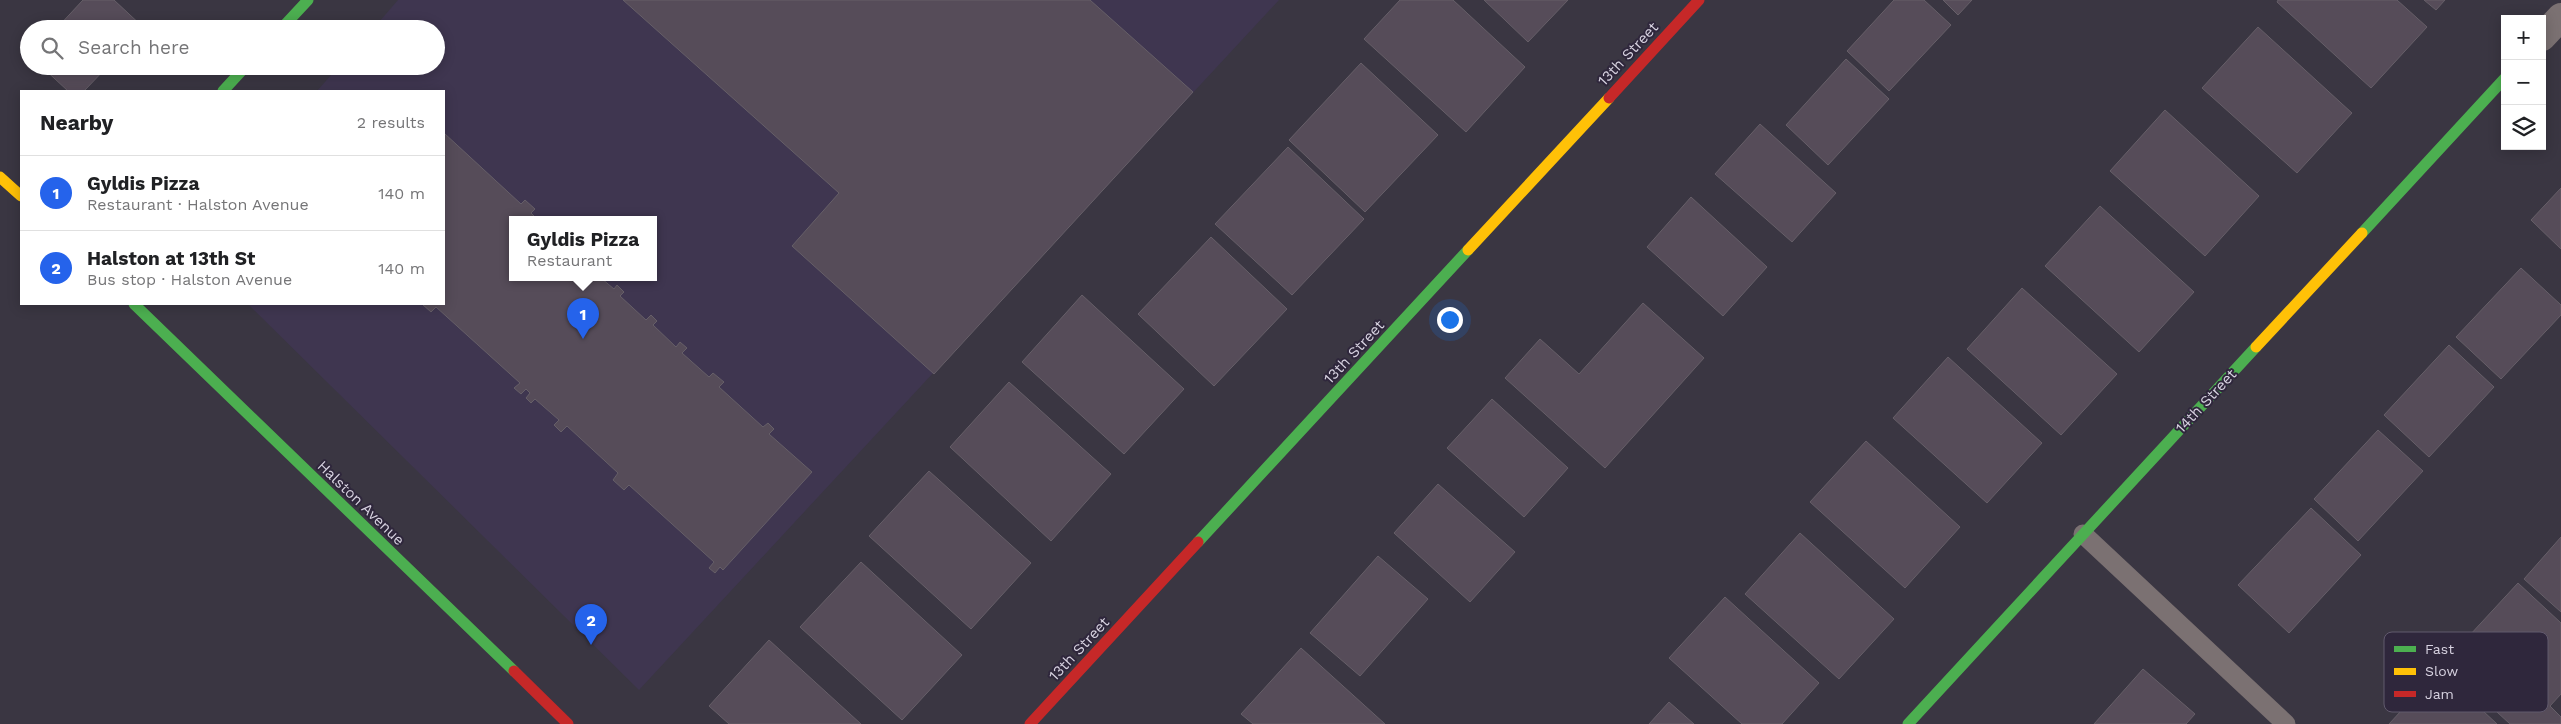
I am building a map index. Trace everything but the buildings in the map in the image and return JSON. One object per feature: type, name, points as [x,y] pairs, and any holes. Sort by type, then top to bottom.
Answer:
[{"type":"street","points":[[289,20],[308,0]]},
{"type":"street","name":"13th Street","points":[[1030,724],[1699,0]]},
{"type":"street","points":[[2546,33],[2561,17]]},
{"type":"street","points":[[224,90],[238,75]]},
{"type":"street","name":"14th Street","points":[[1908,724],[2501,82]]},
{"type":"street","points":[[0,176],[20,195]]},
{"type":"street","name":"Halston Avenue","points":[[135,305],[568,724]]},
{"type":"lane","points":[[2083,534],[2286,724]]},
{"type":"shaded area","points":[[398,0],[1279,0],[639,690],[249,305],[445,305],[445,90],[318,90],[331,75],[445,75],[445,20],[381,20]]},
{"type":"traffic: fast","points":[[289,20],[308,0]]},
{"type":"traffic: fast","points":[[224,90],[238,75]]},
{"type":"traffic: fast","points":[[2362,233],[2501,82]]},
{"type":"traffic: fast","points":[[1198,542],[1468,250]]},
{"type":"traffic: fast","points":[[135,305],[514,671]]},
{"type":"traffic: fast","points":[[1908,724],[2256,347]]},
{"type":"traffic: slow","points":[[1468,250],[1609,98]]},
{"type":"traffic: slow","points":[[0,177],[20,195]]},
{"type":"traffic: slow","points":[[2256,347],[2362,233]]},
{"type":"traffic: jam","points":[[1609,98],[1699,0]]},
{"type":"traffic: jam","points":[[1030,724],[1198,542]]},
{"type":"traffic: jam","points":[[514,671],[568,724]]},
{"type":"place","name":"Gyldis Pizza","points":[[583,339]]},
{"type":"place","name":"Halston at 13th St","points":[[591,645]]}]
